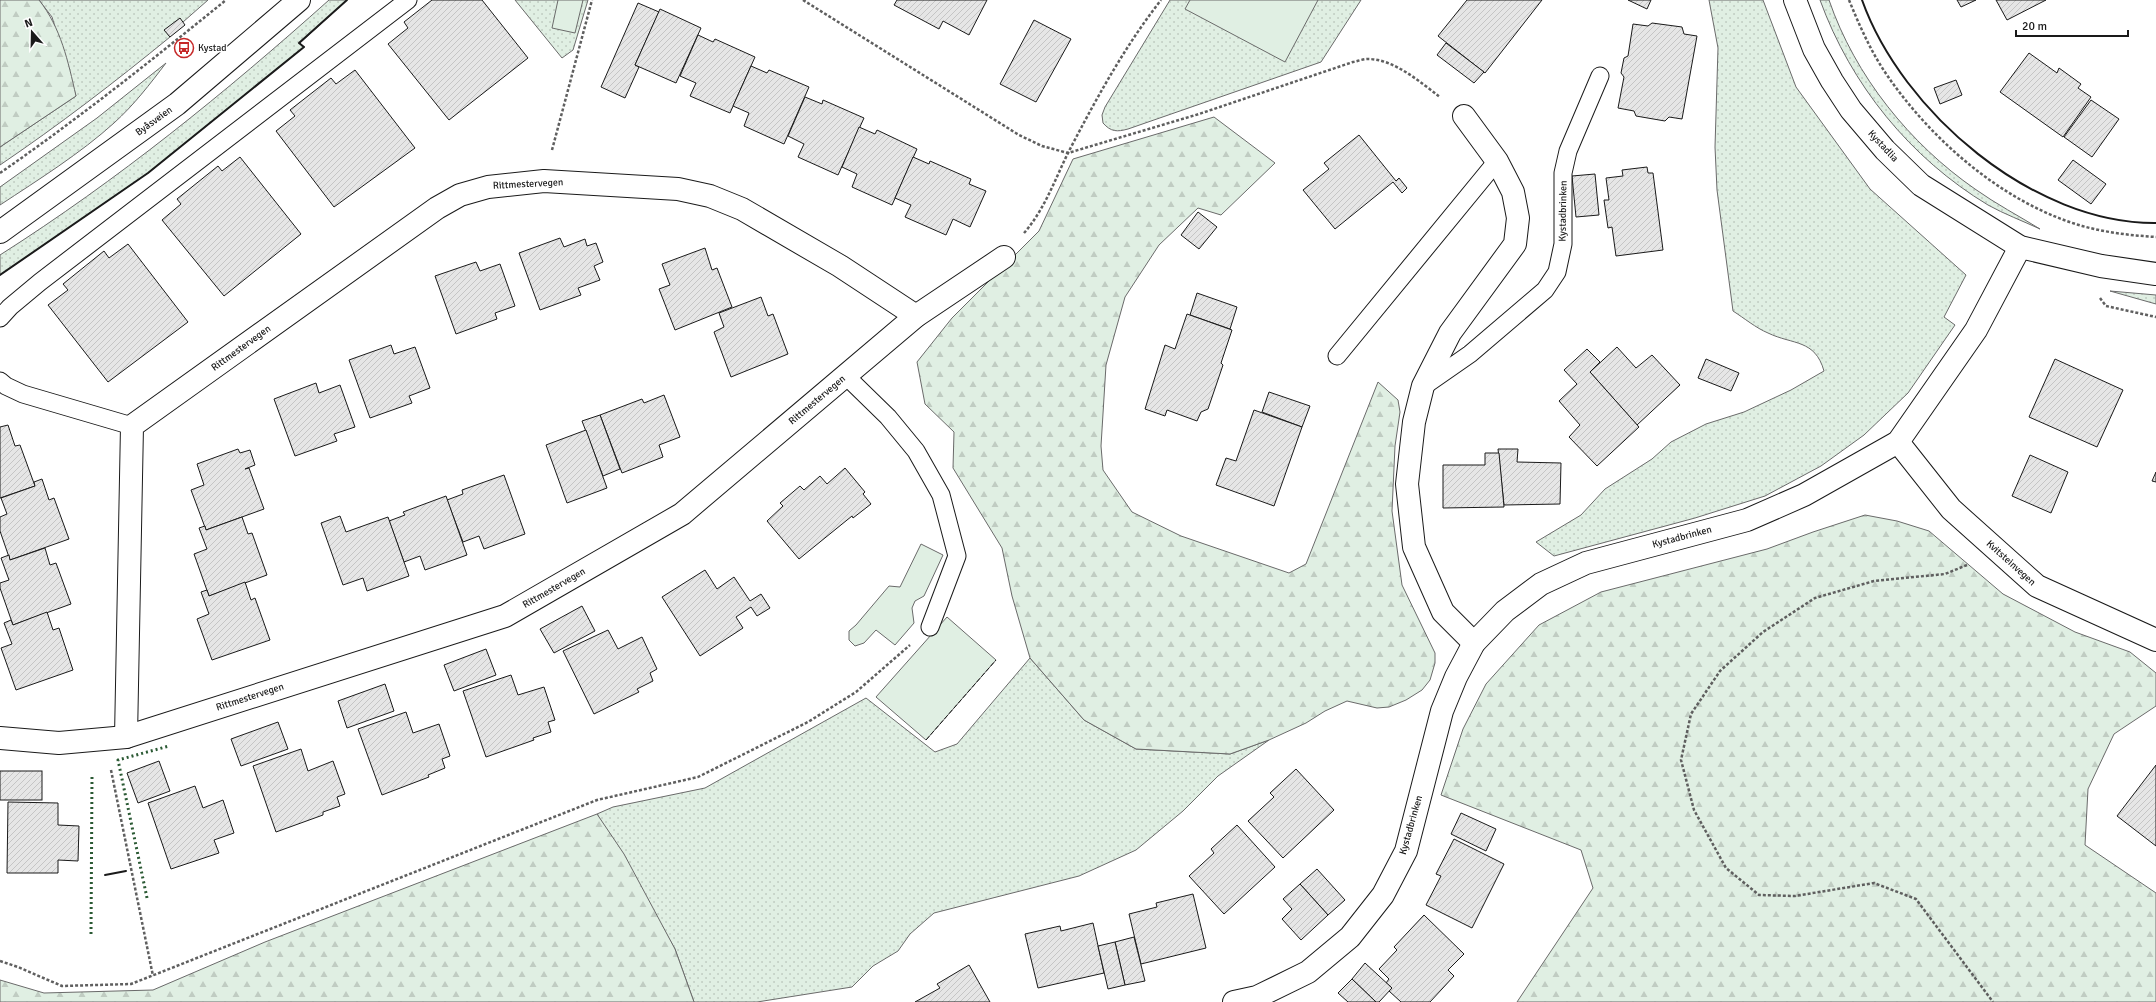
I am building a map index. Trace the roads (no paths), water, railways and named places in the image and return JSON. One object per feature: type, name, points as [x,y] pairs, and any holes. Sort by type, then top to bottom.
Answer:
[{"type":"street","name":"Byåsveien","points":[[0,232],[177,104],[299,0]]},
{"type":"street","name":"Kystadlia","points":[[1795,0],[1814,49],[1832,81],[1851,110],[1885,150],[1921,185],[2020,248],[2101,266],[2156,274]]},
{"type":"street","points":[[1464,116],[1497,161],[1513,192],[1518,218],[1515,244],[1450,333],[1424,386],[1414,422],[1407,484],[1414,547],[1443,612],[1474,643]]},
{"type":"street","name":"Rittmestervegen","points":[[132,426],[437,208],[460,194],[488,186],[544,182],[678,189],[710,196],[742,209],[840,266],[916,316]]},
{"type":"street","points":[[1898,442],[1976,330],[2020,248]]},
{"type":"street","name":"Rittmestervegen","points":[[0,738],[59,743],[126,737],[505,616],[682,514],[916,316],[1004,256]]},
{"type":"street","points":[[126,737],[132,426]]},
{"type":"street","name":"Kvitsteinvegen","points":[[1898,442],[1951,509],[2037,586],[2156,640]]},
{"type":"street","name":"Kystadbrinken","points":[[1234,1002],[1257,997],[1308,972],[1350,937],[1383,894],[1406,851],[1442,711],[1456,677],[1474,643],[1505,612],[1541,584],[1586,563],[1747,520],[1804,495],[1898,442]]},
{"type":"lane","points":[[0,318],[10,307],[40,282],[408,0]]},
{"type":"lane","name":"Kystadbrinken","points":[[1424,386],[1470,354],[1545,290],[1557,272],[1563,244],[1563,173],[1568,150],[1600,76]]},
{"type":"lane","points":[[1337,356],[1497,161]]},
{"type":"lane","points":[[846,376],[888,417],[916,451],[941,495],[957,556],[930,627]]},
{"type":"lane","points":[[0,381],[6,386],[23,394],[132,426]]},
{"type":"place","name":"Kystad","points":[[184,48]]}]
